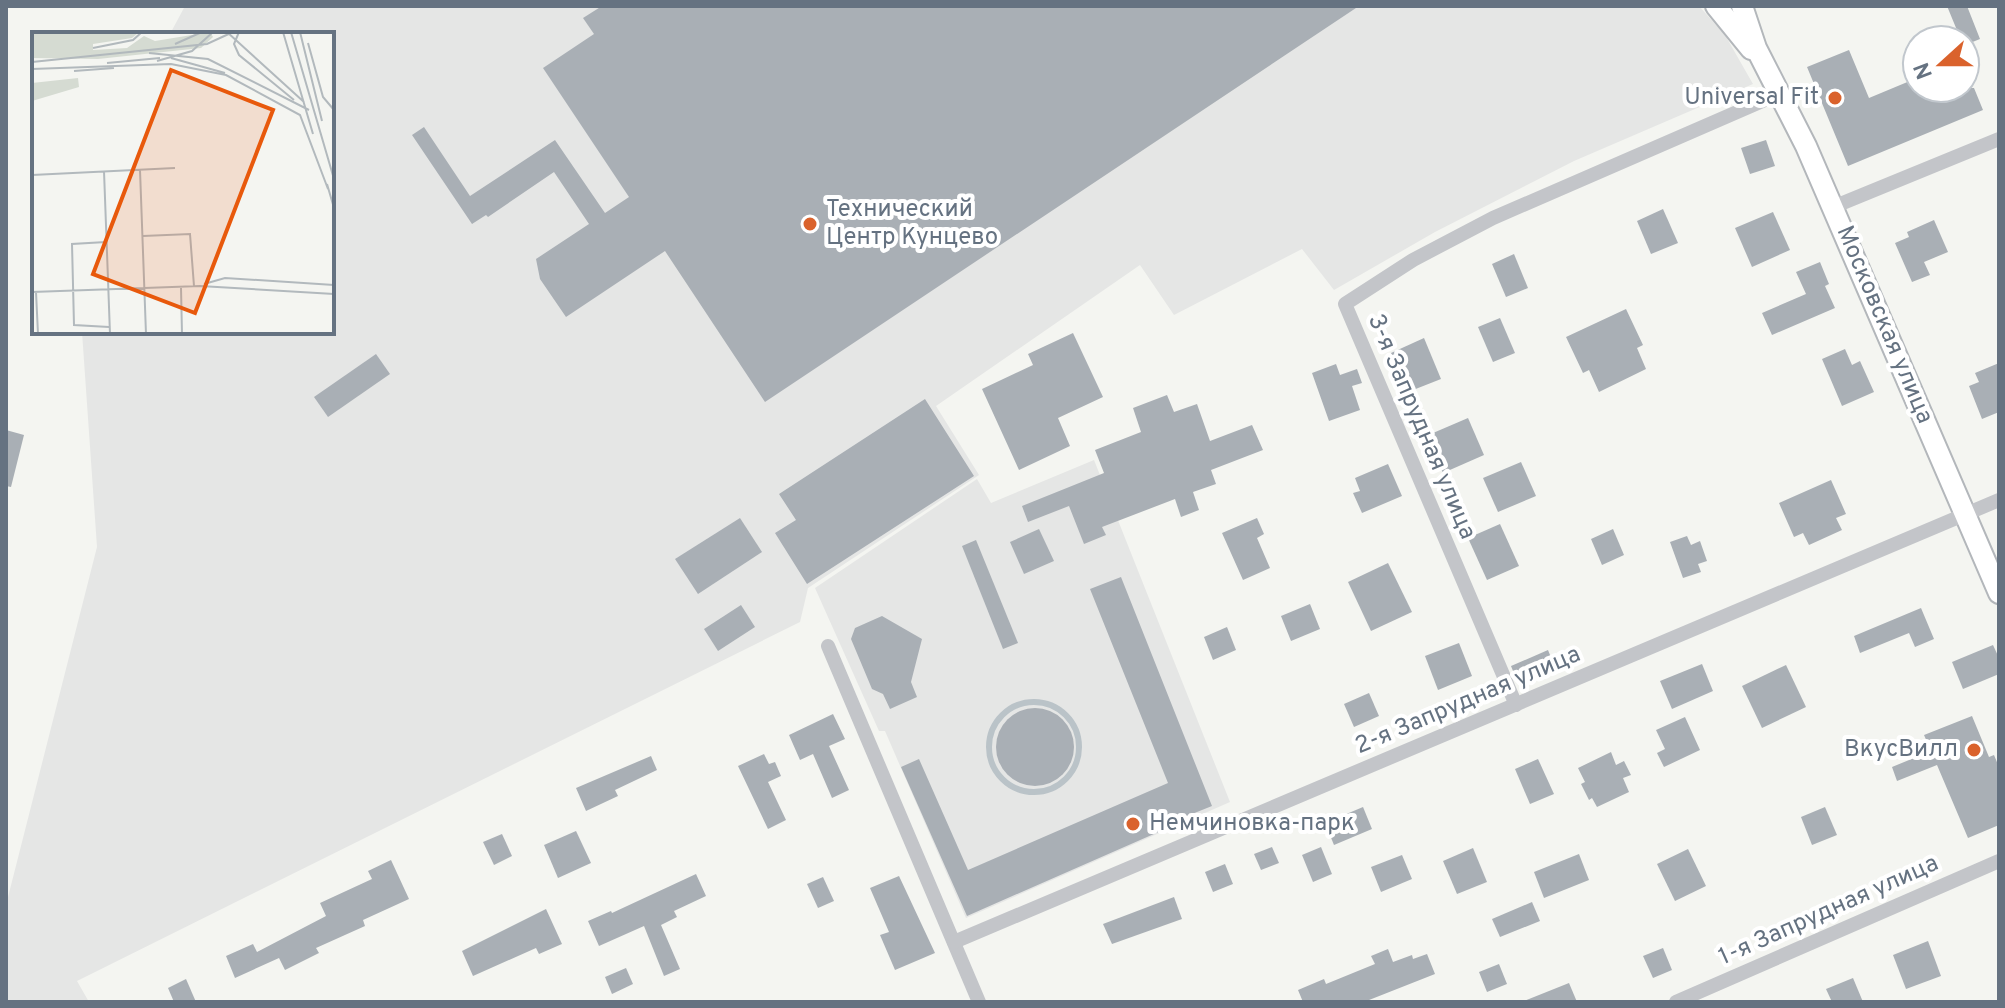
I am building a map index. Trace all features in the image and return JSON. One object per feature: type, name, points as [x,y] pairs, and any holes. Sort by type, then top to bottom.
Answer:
[{"type":"street","name":"Московская улица","points":[[1716,6],[1762,61],[1781,93],[1999,593]]},
{"type":"street","name":"Московская улица","points":[[1742,6],[1762,61]]},
{"type":"street","name":"3-я Запрудная улица","points":[[1516,705],[1345,304],[1413,260],[1493,218],[1781,93]]},
{"type":"street","points":[[1833,207],[1999,139]]},
{"type":"street","name":"2-я Запрудная улица","points":[[954,942],[1999,500]]},
{"type":"street","points":[[828,646],[979,1002]]},
{"type":"street","name":"1-я Запрудная улица","points":[[1676,1002],[1694,998],[1999,861]]},
{"type":"shaded area","points":[[185,6],[1699,6],[1725,35],[1753,84],[1574,161],[1435,232],[1334,290],[1302,249],[1174,315],[1140,265],[936,406],[979,475],[808,588],[800,622],[77,981],[89,1002],[6,1002],[6,905],[97,547],[82,334],[334,334],[334,32],[171,32]]},
{"type":"shaded area","points":[[1094,460],[1230,802],[966,918],[885,731],[879,731],[815,588],[977,479],[991,503]]},
{"type":"building","name":"Технический Центр Кунцево","points":[[602,6],[1359,6],[765,402],[665,251],[566,317],[540,279],[536,259],[589,224],[554,172],[488,217],[486,215],[472,224],[412,135],[424,127],[470,196],[555,140],[605,213],[629,197],[543,68],[594,34],[583,18]]},
{"type":"building","points":[[1947,6],[1967,6],[1974,24],[1954,24]]},
{"type":"building","points":[[1849,50],[1869,98],[1901,85],[1901,104],[1981,104],[1983,110],[1848,166],[1807,67]]},
{"type":"building","points":[[1766,140],[1775,166],[1750,174],[1741,148]]},
{"type":"building","points":[[1663,209],[1678,243],[1651,254],[1637,221]]},
{"type":"building","points":[[1773,212],[1790,250],[1752,267],[1735,228]]},
{"type":"building","points":[[1934,220],[1948,252],[1924,262],[1930,275],[1912,282],[1895,243],[1909,237],[1907,232]]},
{"type":"building","points":[[1514,254],[1528,288],[1506,297],[1492,264]]},
{"type":"building","points":[[1820,262],[1829,284],[1825,286],[1835,308],[1772,335],[1762,313],[1806,294],[1796,272]]},
{"type":"building","points":[[1626,309],[1643,345],[1637,348],[1646,369],[1599,392],[1589,370],[1583,373],[1566,337]]},
{"type":"building","points":[[1500,318],[1515,353],[1493,362],[1478,327]]},
{"type":"building","points":[[1073,333],[1103,397],[1058,418],[1070,446],[1019,470],[982,389],[1033,365],[1028,354]]},
{"type":"building","points":[[1424,338],[1441,379],[1408,392],[1391,353]]},
{"type":"building","points":[[1845,349],[1852,365],[1860,361],[1874,392],[1842,406],[1822,359]]},
{"type":"building","points":[[376,354],[390,374],[328,417],[314,397]]},
{"type":"building","points":[[1999,363],[1999,412],[1982,419],[1969,386],[1979,382],[1975,373]]},
{"type":"building","points":[[1336,364],[1340,375],[1357,369],[1362,383],[1352,386],[1360,410],[1329,421],[1312,373]]},
{"type":"building","points":[[1167,395],[1174,412],[1197,404],[1210,441],[1252,425],[1263,450],[1211,470],[1216,484],[1193,492],[1199,510],[1181,517],[1175,499],[1102,527],[1106,535],[1084,544],[1069,506],[1028,522],[1022,506],[1104,473],[1095,450],[1141,432],[1133,408]]},
{"type":"building","points":[[925,399],[974,476],[807,584],[775,533],[796,520],[779,494]]},
{"type":"building","points":[[1468,418],[1484,455],[1443,473],[1426,436]]},
{"type":"building","points":[[6,430],[24,435],[11,487],[6,486]]},
{"type":"building","points":[[1521,462],[1536,496],[1498,512],[1483,478]]},
{"type":"building","points":[[1388,464],[1402,496],[1362,513],[1353,493],[1360,491],[1355,478]]},
{"type":"building","points":[[1831,480],[1846,514],[1836,518],[1842,530],[1809,545],[1803,533],[1794,537],[1779,503]]},
{"type":"building","points":[[740,518],[762,552],[698,594],[675,559]]},
{"type":"building","points":[[1257,518],[1264,534],[1257,538],[1270,568],[1243,580],[1222,533]]},
{"type":"building","points":[[1500,524],[1519,566],[1487,580],[1468,538]]},
{"type":"building","points":[[1039,529],[1054,561],[1024,574],[1010,542]]},
{"type":"building","points":[[1613,529],[1624,555],[1602,565],[1591,539]]},
{"type":"building","points":[[1687,536],[1691,545],[1700,541],[1707,561],[1698,564],[1701,572],[1683,578],[1670,542]]},
{"type":"building","points":[[976,540],[1018,643],[1003,649],[962,546]]},
{"type":"building","points":[[1388,563],[1412,612],[1371,631],[1348,582]]},
{"type":"building","points":[[1121,577],[1212,806],[967,916],[901,767],[919,759],[968,870],[1168,783],[1090,589]]},
{"type":"building","points":[[1310,604],[1320,629],[1291,641],[1281,616]]},
{"type":"building","points":[[741,605],[755,627],[718,651],[704,629]]},
{"type":"building","points":[[1921,608],[1934,639],[1915,647],[1909,633],[1860,653],[1854,636]]},
{"type":"building","points":[[882,616],[922,639],[911,682],[917,697],[890,709],[883,694],[872,689],[851,639],[855,628]]},
{"type":"building","points":[[1227,627],[1236,650],[1213,660],[1204,637]]},
{"type":"building","points":[[1459,643],[1472,676],[1438,690],[1425,656]]},
{"type":"building","points":[[1993,645],[1999,658],[1999,674],[1963,689],[1952,662]]},
{"type":"building","points":[[1548,650],[1554,665],[1517,681],[1511,666]]},
{"type":"building","points":[[1702,664],[1713,691],[1672,709],[1660,681]]},
{"type":"building","points":[[1786,665],[1806,707],[1762,728],[1742,686]]},
{"type":"building","points":[[1369,693],[1379,716],[1354,727],[1344,704]]},
{"type":"building","points":[[1035,708],[1050,711],[1062,720],[1071,732],[1074,747],[1071,762],[1062,774],[1050,783],[1035,786],[1020,783],[1008,774],[999,762],[996,747],[999,732],[1008,720],[1020,711]]},
{"type":"building","points":[[833,714],[845,739],[829,746],[849,790],[832,798],[813,754],[800,760],[789,735]]},
{"type":"building","points":[[1972,716],[1989,757],[1994,755],[1999,767],[1999,825],[1968,838],[1937,765],[1897,781],[1892,767],[1931,751],[1924,735]]},
{"type":"building","points":[[1685,717],[1700,750],[1664,767],[1657,753],[1665,749],[1656,730]]},
{"type":"building","points":[[1611,752],[1616,765],[1624,761],[1631,775],[1623,778],[1629,792],[1597,807],[1592,798],[1589,800],[1581,784],[1585,782],[1578,768]]},
{"type":"building","points":[[764,754],[769,764],[775,762],[781,776],[768,782],[786,820],[768,829],[738,766]]},
{"type":"building","points":[[651,756],[657,770],[615,790],[618,796],[586,811],[576,788]]},
{"type":"building","points":[[1538,759],[1554,794],[1530,804],[1515,769]]},
{"type":"building","points":[[1363,807],[1372,829],[1334,845],[1325,823]]},
{"type":"building","points":[[1825,807],[1837,835],[1812,845],[1801,817]]},
{"type":"building","points":[[576,831],[591,863],[558,878],[544,845]]},
{"type":"building","points":[[502,834],[512,856],[494,865],[483,842]]},
{"type":"building","points":[[1272,847],[1279,863],[1261,870],[1254,854]]},
{"type":"building","points":[[1321,847],[1332,874],[1313,882],[1302,855]]},
{"type":"building","points":[[1473,848],[1487,882],[1457,894],[1443,861]]},
{"type":"building","points":[[1688,849],[1706,886],[1675,901],[1657,864]]},
{"type":"building","points":[[1579,854],[1589,880],[1544,898],[1534,872]]},
{"type":"building","points":[[1402,855],[1412,879],[1381,892],[1371,867]]},
{"type":"building","points":[[391,860],[409,899],[363,920],[365,926],[316,948],[319,953],[285,970],[279,958],[235,978],[226,956],[253,944],[257,952],[326,916],[320,903],[372,879],[368,871]]},
{"type":"building","points":[[1225,864],[1233,884],[1213,892],[1205,872]]},
{"type":"building","points":[[696,874],[706,896],[674,911],[677,917],[661,925],[680,969],[664,976],[644,926],[599,946],[588,921]]},
{"type":"building","points":[[899,876],[935,953],[895,970],[880,935],[889,932],[870,888]]},
{"type":"building","points":[[823,877],[834,901],[818,908],[807,884]]},
{"type":"building","points":[[1174,897],[1182,919],[1112,944],[1103,924]]},
{"type":"building","points":[[1532,902],[1540,921],[1500,937],[1492,919]]},
{"type":"building","points":[[546,909],[562,944],[539,954],[536,948],[473,976],[462,951]]},
{"type":"building","points":[[1928,941],[1941,976],[1906,989],[1893,955]]},
{"type":"building","points":[[1663,948],[1672,970],[1653,978],[1643,956]]},
{"type":"building","points":[[1388,949],[1393,962],[1412,955],[1413,959],[1427,954],[1435,974],[1364,1002],[1303,1002],[1298,990],[1324,979],[1326,984],[1375,964],[1371,956]]},
{"type":"building","points":[[1499,964],[1507,984],[1487,992],[1479,972]]},
{"type":"building","points":[[626,968],[633,984],[612,994],[605,977]]},
{"type":"building","points":[[1853,978],[1863,1002],[1832,1002],[1826,989]]},
{"type":"building","points":[[186,979],[196,1002],[174,1002],[168,988]]},
{"type":"building","points":[[1569,983],[1577,1002],[1524,1002],[1524,1001]]},
{"type":"waterway","points":[[1034,702],[1051,706],[1066,715],[1075,730],[1079,747],[1075,764],[1066,779],[1051,788],[1034,792],[1017,788],[1002,779],[993,764],[989,747],[993,730],[1002,715],[1017,706],[1034,702]]},
{"type":"place","name":"Universal Fit","points":[[1835,98]]},
{"type":"place","name":"Технический Центр Кунцево","points":[[810,224]]},
{"type":"place","name":"ВкусВилл","points":[[1974,750]]},
{"type":"place","name":"Немчиновка-парк","points":[[1133,824]]}]
